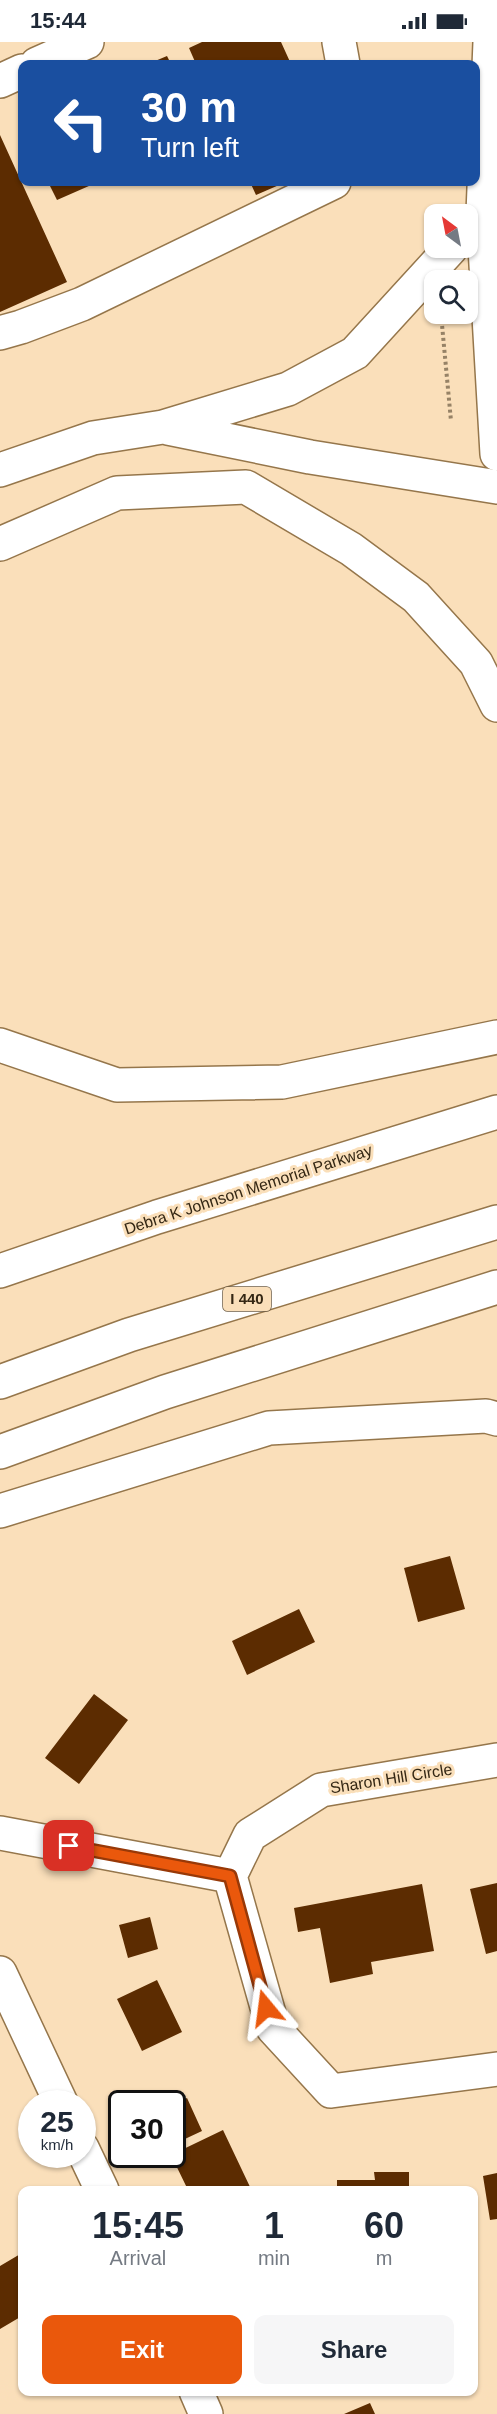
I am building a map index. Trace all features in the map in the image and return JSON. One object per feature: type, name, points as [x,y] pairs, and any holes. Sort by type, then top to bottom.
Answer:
[{"type":"main road","points":[[46,60],[87,42]]},
{"type":"main road","points":[[339,42],[342,60]]},
{"type":"main road","points":[[490,50],[497,91]]},
{"type":"main road","points":[[480,164],[490,50]]},
{"type":"main road","points":[[0,81],[18,73]]},
{"type":"main road","points":[[0,333],[81,303],[326,186]]},
{"type":"main road","points":[[476,204],[478,186]]},
{"type":"main road","points":[[478,253],[497,454]]},
{"type":"main road","points":[[0,470],[93,438],[163,427],[288,389],[355,353],[442,258]]},
{"type":"main road","points":[[163,427],[310,457],[497,487]]},
{"type":"main road","points":[[0,544],[117,493],[246,487],[351,549],[416,597],[476,663],[497,705]]},
{"type":"main road","points":[[0,1046],[117,1085],[129,1085],[282,1082],[497,1037]]},
{"type":"main road","name":"Debra K Johnson Memorial Parkway","points":[[0,1271],[157,1217],[497,1112]]},
{"type":"main road","name":"I 440","points":[[0,1382],[129,1335],[497,1222]]},
{"type":"main road","points":[[0,1452],[165,1392],[497,1287]]},
{"type":"main road","points":[[0,1511],[269,1428],[486,1416],[497,1419]]},
{"type":"main road","name":"Sharon Hill Circle","points":[[230,1876],[250,1835],[321,1790],[497,1760]]},
{"type":"main road","points":[[0,1833],[230,1876],[273,2028],[331,2091],[497,2069]]},
{"type":"main road","points":[[0,1973],[55,2090]]},
{"type":"main road","points":[[92,2168],[100,2186]]},
{"type":"main road","points":[[198,2396],[206,2414]]},
{"type":"path","points":[[442,324],[452,422]]},
{"type":"building","points":[[202,42],[281,42],[289,60],[194,60],[189,48]]},
{"type":"building","points":[[167,56],[169,60],[158,60]]},
{"type":"building","points":[[0,135],[18,174],[18,186],[23,186],[67,282],[0,312]]},
{"type":"building","points":[[50,186],[89,186],[57,200]]},
{"type":"building","points":[[252,186],[277,186],[256,195]]},
{"type":"building","points":[[450,1556],[465,1609],[418,1622],[404,1568]]},
{"type":"building","points":[[299,1609],[315,1642],[247,1675],[232,1641]]},
{"type":"building","points":[[94,1694],[128,1720],[79,1784],[45,1758]]},
{"type":"building","points":[[497,1883],[497,1951],[486,1954],[470,1889]]},
{"type":"building","points":[[422,1884],[434,1951],[371,1962],[373,1974],[330,1983],[320,1928],[298,1932],[294,1908]]},
{"type":"building","points":[[150,1917],[158,1949],[128,1958],[119,1925]]},
{"type":"building","points":[[157,1980],[182,2032],[142,2051],[117,1999]]},
{"type":"building","points":[[186,2098],[202,2131],[186,2138]]},
{"type":"building","points":[[223,2130],[250,2186],[186,2186],[177,2168],[186,2168],[186,2148]]},
{"type":"building","points":[[374,2172],[409,2172],[409,2186],[337,2186],[337,2180],[375,2180]]},
{"type":"building","points":[[497,2173],[497,2219],[490,2220],[483,2176]]},
{"type":"building","points":[[18,2255],[18,2318],[0,2329],[0,2266]]},
{"type":"building","points":[[370,2403],[375,2414],[344,2414]]},
{"type":"route","points":[[69,1846],[230,1876],[266,2008]]}]
